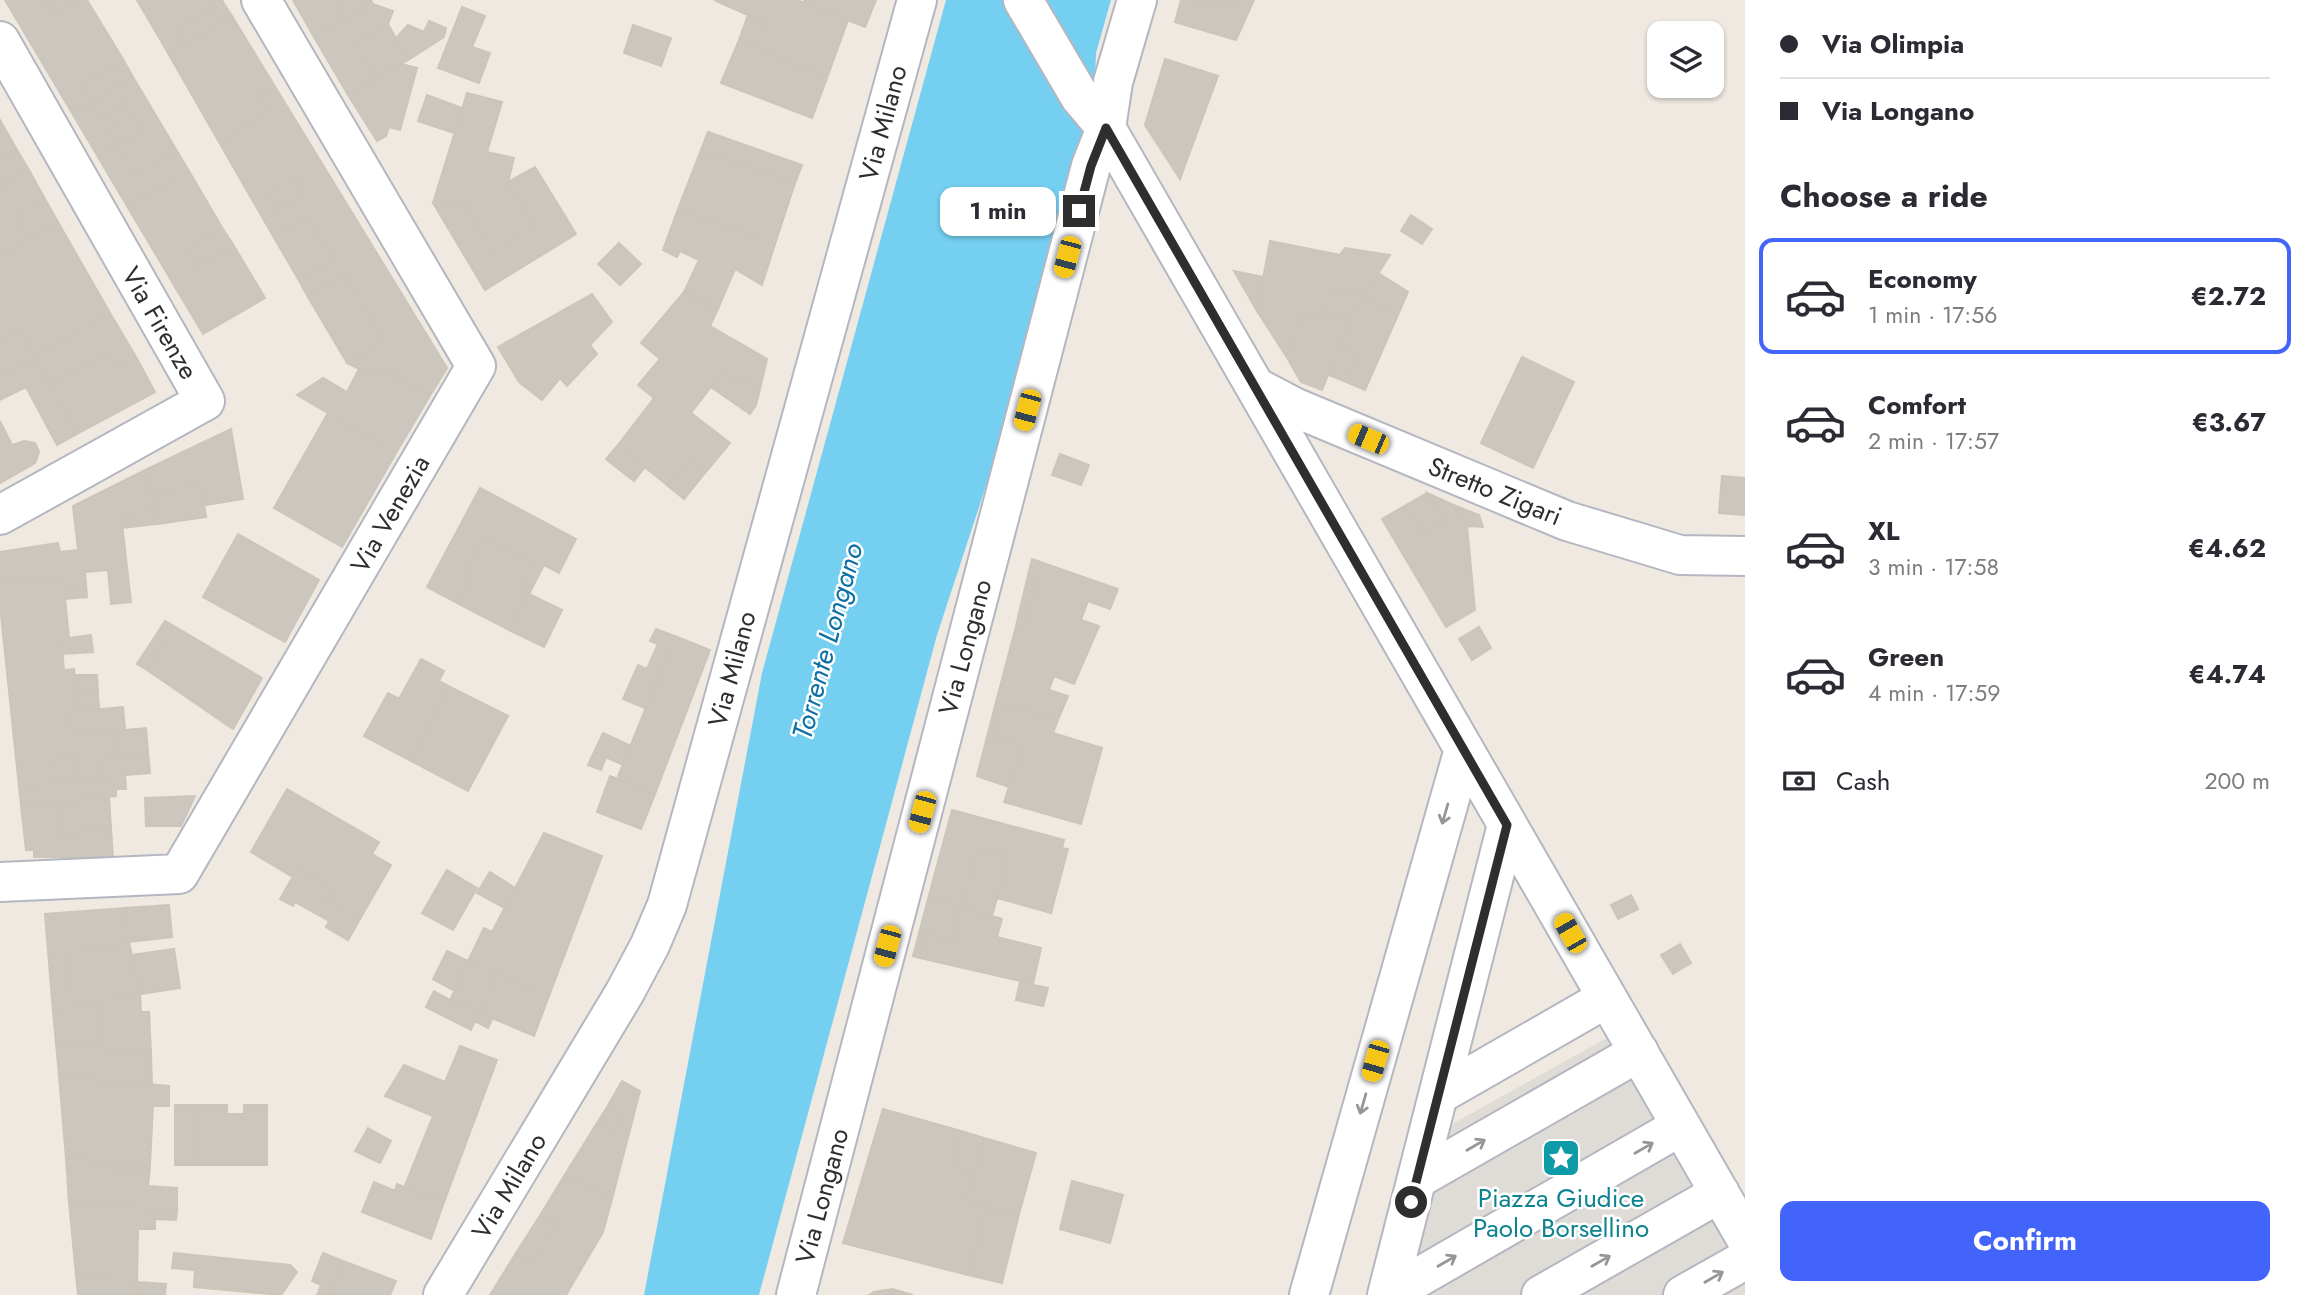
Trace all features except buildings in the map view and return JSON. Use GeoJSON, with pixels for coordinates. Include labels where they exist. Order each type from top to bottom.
{"type":"FeatureCollection","features":[{"type":"Feature","properties":{"kind":"street","name":"Via Venezia"},"geometry":{"type":"LineString","coordinates":[[0,883],[179,874],[476,366],[261,0]]}},
{"type":"Feature","properties":{"kind":"street","name":"Via Milano"},"geometry":{"type":"LineString","coordinates":[[443,1295],[625,992],[667,905],[917,0]]}},
{"type":"Feature","properties":{"kind":"street"},"geometry":{"type":"LineString","coordinates":[[1023,0],[1080,97],[1106,128],[1745,1237]]}},
{"type":"Feature","properties":{"kind":"street","name":"Via Longano"},"geometry":{"type":"LineString","coordinates":[[796,1295],[1087,178],[1106,128],[1113,82],[1136,0]]}},
{"type":"Feature","properties":{"kind":"street","name":"Via Firenze"},"geometry":{"type":"LineString","coordinates":[[0,41],[205,401],[0,515]]}},
{"type":"Feature","properties":{"kind":"street","name":"Stretto Zigari"},"geometry":{"type":"LineString","coordinates":[[1256,387],[1296,408],[1567,521],[1680,555],[1745,556]]}},
{"type":"Feature","properties":{"kind":"street"},"geometry":{"type":"LineString","coordinates":[[1309,1295],[1464,749]]}},
{"type":"Feature","properties":{"kind":"street"},"geometry":{"type":"LineString","coordinates":[[1387,1295],[1507,825]]}},
{"type":"Feature","properties":{"kind":"street"},"geometry":{"type":"LineString","coordinates":[[1438,1096],[1607,998]]}},
{"type":"Feature","properties":{"kind":"street"},"geometry":{"type":"LineString","coordinates":[[1417,1179],[1639,1052]]}},
{"type":"Feature","properties":{"kind":"street"},"geometry":{"type":"LineString","coordinates":[[1387,1295],[1681,1126]]}},
{"type":"Feature","properties":{"kind":"street"},"geometry":{"type":"LineString","coordinates":[[1541,1295],[1720,1193]]}},
{"type":"Feature","properties":{"kind":"street"},"geometry":{"type":"LineString","coordinates":[[1683,1295],[1745,1260]]}},
{"type":"Feature","properties":{"kind":"shaded area","name":"Piazza Giudice Paolo Borsellino"},"geometry":{"type":"Polygon","coordinates":[[[1625,1028],[1745,1237],[1745,1295],[1387,1295],[1427,1138],[1625,1028]]]}},
{"type":"Feature","properties":{"kind":"water","name":"Torrente Longano"},"geometry":{"type":"Polygon","coordinates":[[[946,0],[1111,0],[1096,53],[1091,166],[937,635],[759,1295],[644,1295],[762,673],[946,0]]]}},
{"type":"Feature","properties":{"kind":"place","name":"Piazza Giudice Paolo Borsellino"},"geometry":{"type":"Point","coordinates":[1561,1158]}},
{"type":"Feature","properties":{"kind":"route"},"geometry":{"type":"LineString","coordinates":[[1079,211],[1091,166],[1106,128],[1507,825],[1411,1202]]}}]}
